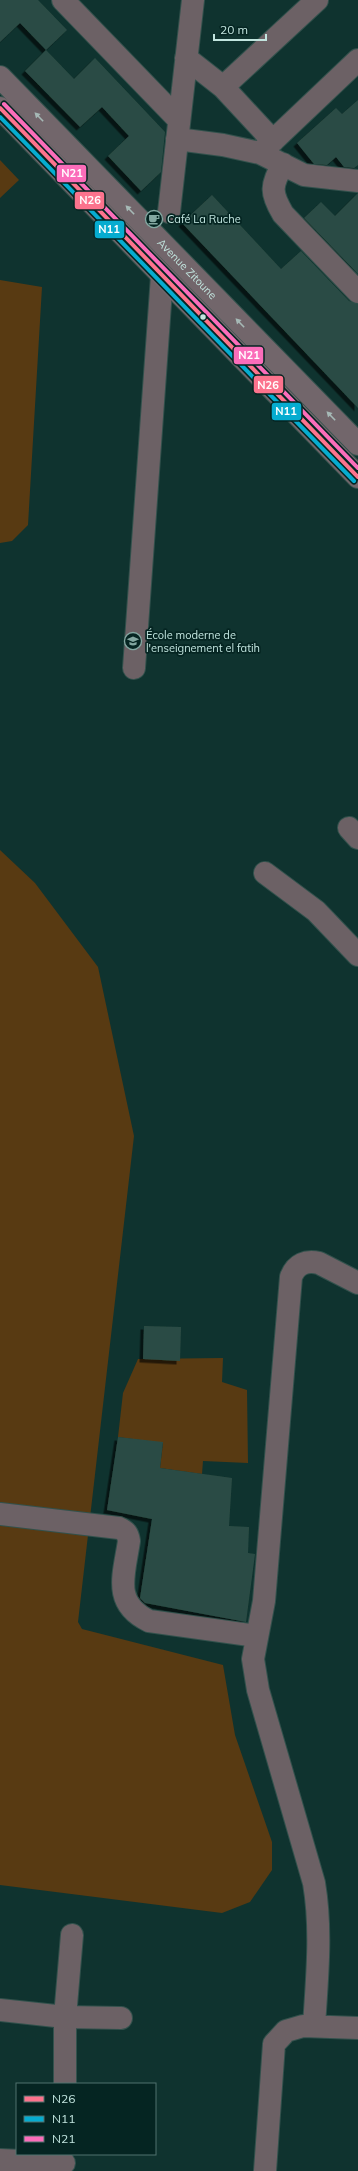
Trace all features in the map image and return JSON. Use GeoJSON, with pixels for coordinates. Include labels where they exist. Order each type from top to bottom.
{"type":"FeatureCollection","features":[{"type":"Feature","properties":{"kind":"main road","name":"Avenue Zitoune"},"geometry":{"type":"LineString","coordinates":[[0,77],[358,444]]}},
{"type":"Feature","properties":{"kind":"main road","name":"Avenue Zitoune"},"geometry":{"type":"LineString","coordinates":[[0,108],[358,477]]}},
{"type":"Feature","properties":{"kind":"street"},"geometry":{"type":"LineString","coordinates":[[63,0],[178,130],[223,145],[266,147],[358,60]]}},
{"type":"Feature","properties":{"kind":"street"},"geometry":{"type":"LineString","coordinates":[[169,212],[192,0]]}},
{"type":"Feature","properties":{"kind":"street"},"geometry":{"type":"LineString","coordinates":[[222,87],[317,0]]}},
{"type":"Feature","properties":{"kind":"street"},"geometry":{"type":"LineString","coordinates":[[186,58],[222,87],[266,147],[283,164],[304,175],[357,180]]}},
{"type":"Feature","properties":{"kind":"street"},"geometry":{"type":"LineString","coordinates":[[283,164],[274,182],[273,190],[280,208],[358,292]]}},
{"type":"Feature","properties":{"kind":"street"},"geometry":{"type":"LineString","coordinates":[[134,668],[162,276]]}},
{"type":"Feature","properties":{"kind":"street"},"geometry":{"type":"LineString","coordinates":[[265,873],[316,910],[358,955]]}},
{"type":"Feature","properties":{"kind":"street"},"geometry":{"type":"LineString","coordinates":[[314,2026],[319,1940],[318,1902],[310,1863],[254,1674],[253,1659],[264,1601],[291,1277],[296,1267],[313,1261],[358,1283]]}},
{"type":"Feature","properties":{"kind":"street"},"geometry":{"type":"LineString","coordinates":[[0,1514],[119,1528],[125,1530],[129,1535],[129,1541],[123,1592],[127,1605],[136,1615],[149,1621],[257,1636]]}},
{"type":"Feature","properties":{"kind":"street"},"geometry":{"type":"LineString","coordinates":[[64,2083],[65,2017],[72,1935]]}},
{"type":"Feature","properties":{"kind":"street"},"geometry":{"type":"LineString","coordinates":[[0,2010],[65,2017],[121,2018]]}},
{"type":"Feature","properties":{"kind":"street"},"geometry":{"type":"LineString","coordinates":[[265,2171],[274,2044],[286,2030],[303,2026],[358,2028]]}},
{"type":"Feature","properties":{"kind":"street"},"geometry":{"type":"LineString","coordinates":[[0,2160],[66,2163]]}},
{"type":"Feature","properties":{"kind":"shaded area"},"geometry":{"type":"Polygon","coordinates":[[[0,160],[19,180],[0,198],[0,160]]]}},
{"type":"Feature","properties":{"kind":"shaded area"},"geometry":{"type":"Polygon","coordinates":[[[0,280],[42,287],[28,525],[12,541],[0,543],[0,280]]]}},
{"type":"Feature","properties":{"kind":"shaded area"},"geometry":{"type":"Polygon","coordinates":[[[0,850],[35,883],[98,967],[134,1136],[78,1622],[82,1629],[223,1665],[235,1735],[272,1842],[272,1870],[250,1902],[222,1913],[0,1885],[0,850]]]}},
{"type":"Feature","properties":{"kind":"shaded area"},"geometry":{"type":"Polygon","coordinates":[[[223,1358],[222,1382],[247,1390],[248,1463],[203,1461],[202,1474],[160,1468],[163,1443],[118,1437],[123,1393],[138,1359],[223,1358]]]}},
{"type":"Feature","properties":{"kind":"building"},"geometry":{"type":"Polygon","coordinates":[[[0,0],[38,0],[67,30],[46,50],[20,23],[0,42],[0,0]]]}},
{"type":"Feature","properties":{"kind":"building"},"geometry":{"type":"Polygon","coordinates":[[[46,50],[74,79],[95,58],[165,132],[161,172],[141,191],[108,156],[129,136],[102,107],[80,127],[25,71],[46,50]]]}},
{"type":"Feature","properties":{"kind":"building"},"geometry":{"type":"Polygon","coordinates":[[[358,100],[358,165],[354,168],[344,167],[336,157],[327,165],[314,164],[297,143],[336,108],[342,114],[358,100]]]}},
{"type":"Feature","properties":{"kind":"building"},"geometry":{"type":"Polygon","coordinates":[[[358,193],[358,274],[304,218],[321,202],[335,216],[358,193]]]}},
{"type":"Feature","properties":{"kind":"building"},"geometry":{"type":"Polygon","coordinates":[[[212,195],[281,269],[301,251],[349,301],[358,304],[358,408],[182,223],[212,195]]]}},
{"type":"Feature","properties":{"kind":"building"},"geometry":{"type":"Polygon","coordinates":[[[144,1326],[181,1327],[180,1361],[143,1359],[144,1326]]]}},
{"type":"Feature","properties":{"kind":"building"},"geometry":{"type":"Polygon","coordinates":[[[118,1437],[163,1442],[160,1468],[232,1478],[229,1526],[249,1527],[248,1553],[255,1554],[246,1622],[145,1603],[140,1598],[152,1519],[107,1510],[118,1437]]]}},
{"type":"Feature","properties":{"kind":"transit line","name":"N21"},"geometry":{"type":"LineString","coordinates":[[4,104],[358,468]]}},
{"type":"Feature","properties":{"kind":"transit line","name":"N26"},"geometry":{"type":"LineString","coordinates":[[0,108],[358,477]]}},
{"type":"Feature","properties":{"kind":"transit line","name":"N11"},"geometry":{"type":"LineString","coordinates":[[0,117],[354,481]]}},
{"type":"Feature","properties":{"kind":"place","name":"Café La Ruche"},"geometry":{"type":"Point","coordinates":[154,219]}},
{"type":"Feature","properties":{"kind":"place","name":"École moderne de l'enseignement el fatih"},"geometry":{"type":"Point","coordinates":[133,641]}}]}
